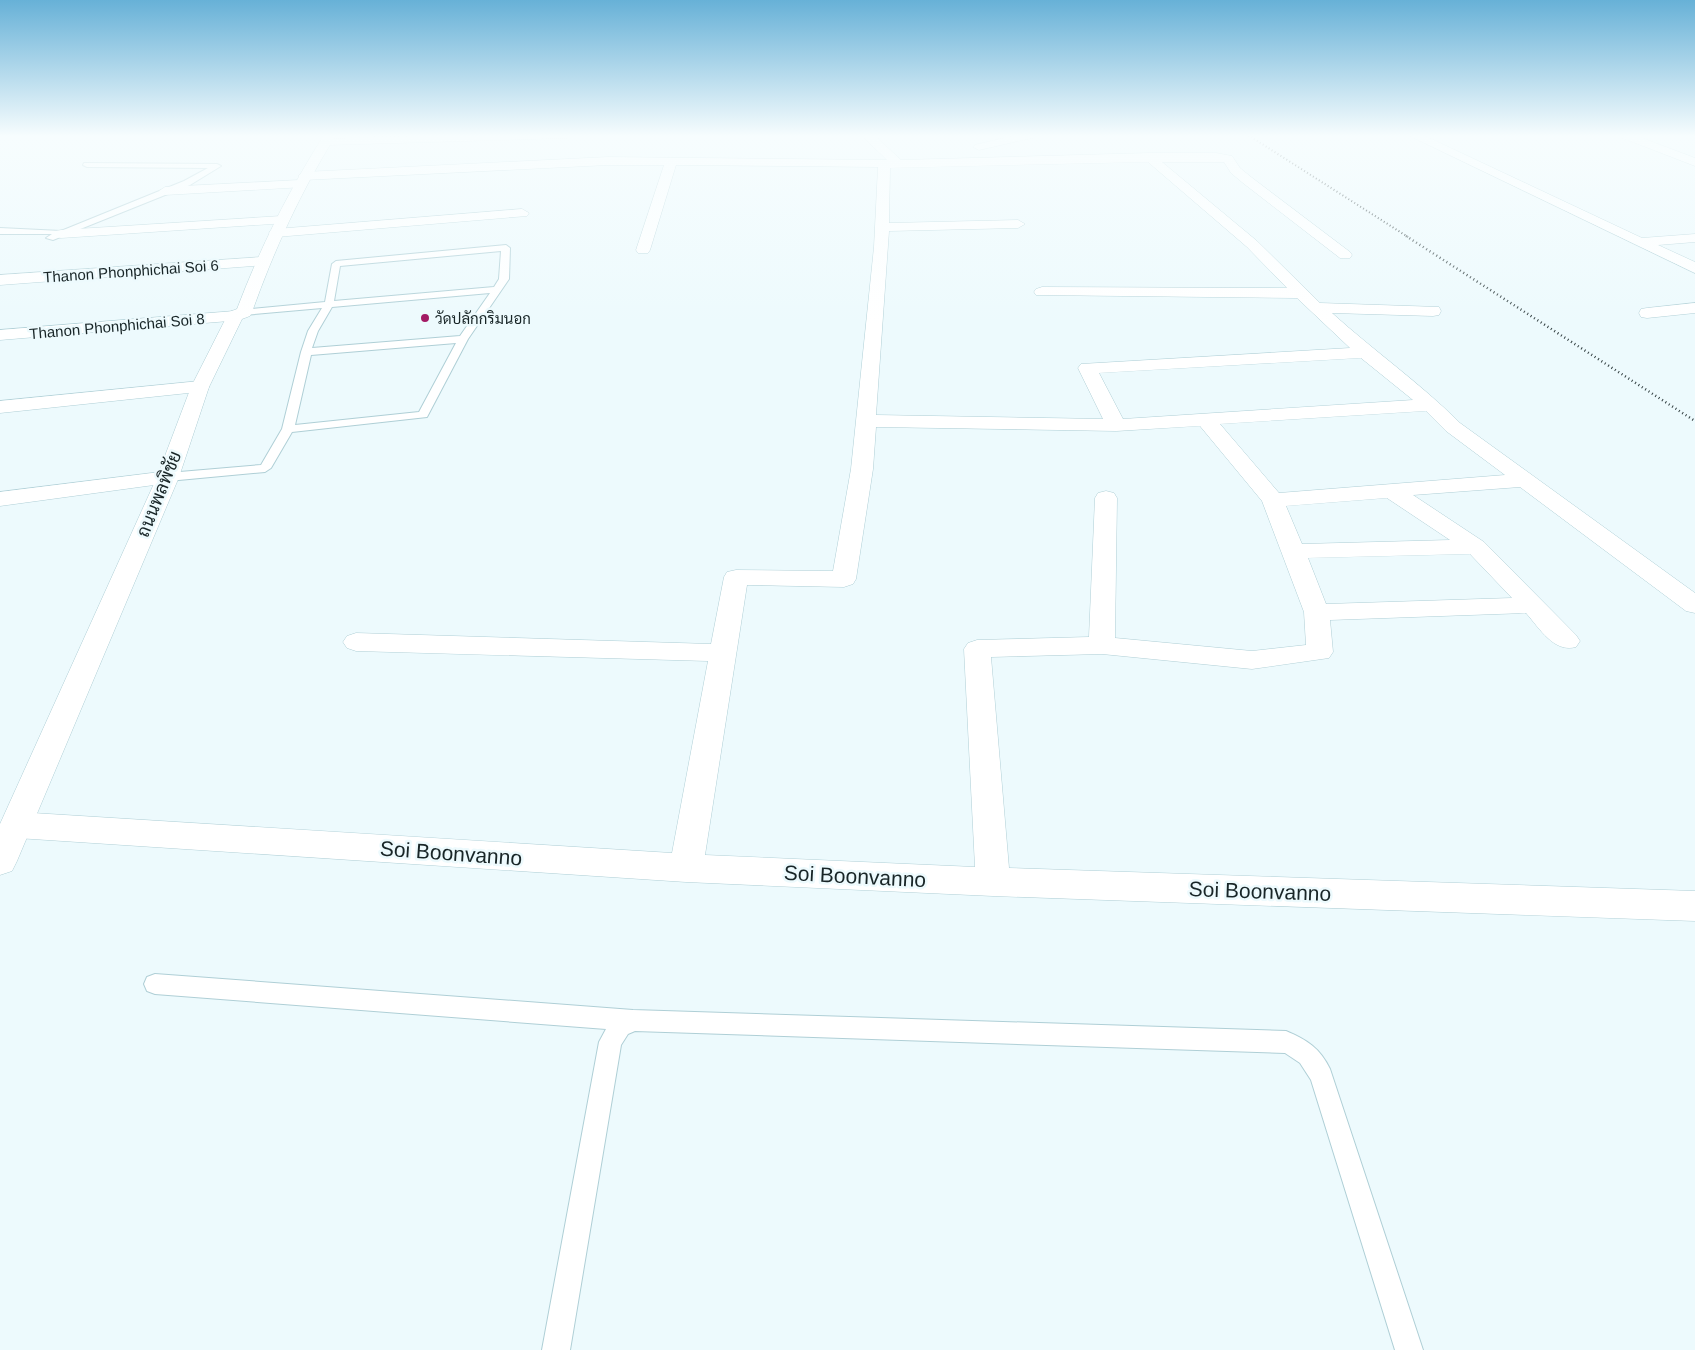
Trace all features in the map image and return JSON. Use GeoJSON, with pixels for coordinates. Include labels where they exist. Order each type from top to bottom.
{"type":"FeatureCollection","features":[{"type":"Feature","properties":{"kind":"street","name":"ถนนพลพิชัย"},"geometry":{"type":"LineString","coordinates":[[0,861],[168,477],[200,387],[240,314],[262,262],[293,198]]}},
{"type":"Feature","properties":{"kind":"street"},"geometry":{"type":"LineString","coordinates":[[643,250],[660,198]]}},
{"type":"Feature","properties":{"kind":"street"},"geometry":{"type":"LineString","coordinates":[[686,868],[736,577],[844,579],[862,469],[882,227],[886,198]]}},
{"type":"Feature","properties":{"kind":"street"},"geometry":{"type":"LineString","coordinates":[[1198,198],[1252,244],[1300,293],[1365,352],[1431,406],[1453,427],[1695,605]]}},
{"type":"Feature","properties":{"kind":"street"},"geometry":{"type":"LineString","coordinates":[[1271,198],[1345,255]]}},
{"type":"Feature","properties":{"kind":"street"},"geometry":{"type":"LineString","coordinates":[[1547,198],[1695,268]]}},
{"type":"Feature","properties":{"kind":"street"},"geometry":{"type":"LineString","coordinates":[[55,236],[522,213]]}},
{"type":"Feature","properties":{"kind":"street"},"geometry":{"type":"LineString","coordinates":[[882,227],[1018,224]]}},
{"type":"Feature","properties":{"kind":"street"},"geometry":{"type":"LineString","coordinates":[[1640,242],[1695,238]]}},
{"type":"Feature","properties":{"kind":"street","name":"Thanon Phonphichai Soi 6"},"geometry":{"type":"LineString","coordinates":[[0,280],[262,262]]}},
{"type":"Feature","properties":{"kind":"street"},"geometry":{"type":"LineString","coordinates":[[1042,292],[1300,293]]}},
{"type":"Feature","properties":{"kind":"street"},"geometry":{"type":"LineString","coordinates":[[1316,308],[1433,311]]}},
{"type":"Feature","properties":{"kind":"street"},"geometry":{"type":"LineString","coordinates":[[1647,313],[1695,308]]}},
{"type":"Feature","properties":{"kind":"street","name":"Thanon Phonphichai Soi 8"},"geometry":{"type":"LineString","coordinates":[[0,335],[240,314]]}},
{"type":"Feature","properties":{"kind":"street"},"geometry":{"type":"LineString","coordinates":[[1116,426],[1088,368],[1365,352]]}},
{"type":"Feature","properties":{"kind":"street"},"geometry":{"type":"LineString","coordinates":[[0,407],[200,387]]}},
{"type":"Feature","properties":{"kind":"street"},"geometry":{"type":"LineString","coordinates":[[865,420],[1116,426],[1431,406]]}},
{"type":"Feature","properties":{"kind":"street"},"geometry":{"type":"LineString","coordinates":[[993,882],[977,649],[1102,645],[1252,660],[1320,652],[1317,612],[1273,500],[1206,420]]}},
{"type":"Feature","properties":{"kind":"street"},"geometry":{"type":"LineString","coordinates":[[3,503],[168,477]]}},
{"type":"Feature","properties":{"kind":"street"},"geometry":{"type":"LineString","coordinates":[[1273,500],[1393,492],[1525,480]]}},
{"type":"Feature","properties":{"kind":"street"},"geometry":{"type":"LineString","coordinates":[[1393,492],[1476,547],[1533,604],[1567,642]]}},
{"type":"Feature","properties":{"kind":"street"},"geometry":{"type":"LineString","coordinates":[[1102,645],[1106,498]]}},
{"type":"Feature","properties":{"kind":"street"},"geometry":{"type":"LineString","coordinates":[[1294,551],[1476,547]]}},
{"type":"Feature","properties":{"kind":"street"},"geometry":{"type":"LineString","coordinates":[[1317,612],[1533,604]]}},
{"type":"Feature","properties":{"kind":"street"},"geometry":{"type":"LineString","coordinates":[[356,642],[723,653]]}},
{"type":"Feature","properties":{"kind":"street","name":"Soi Boonvanno"},"geometry":{"type":"LineString","coordinates":[[17,825],[686,868],[993,882],[1695,906]]}},
{"type":"Feature","properties":{"kind":"lane"},"geometry":{"type":"LineString","coordinates":[[0,231],[55,232],[55,236],[148,198]]}},
{"type":"Feature","properties":{"kind":"lane"},"geometry":{"type":"LineString","coordinates":[[168,477],[266,468],[288,429],[306,352],[313,331],[329,305],[336,264],[506,248],[504,279],[463,339],[423,415],[288,429]]}},
{"type":"Feature","properties":{"kind":"lane"},"geometry":{"type":"LineString","coordinates":[[240,314],[497,290]]}},
{"type":"Feature","properties":{"kind":"lane"},"geometry":{"type":"LineString","coordinates":[[306,352],[463,339]]}},
{"type":"Feature","properties":{"kind":"lane"},"geometry":{"type":"LineString","coordinates":[[155,984],[634,1020],[1286,1042],[1300,1048],[1314,1060],[1322,1077],[1409,1350]]}},
{"type":"Feature","properties":{"kind":"lane"},"geometry":{"type":"LineString","coordinates":[[556,1350],[610,1042],[620,1026],[634,1020]]}},
{"type":"Feature","properties":{"kind":"railway"},"geometry":{"type":"LineString","coordinates":[[1347,198],[1408,237]]}},
{"type":"Feature","properties":{"kind":"railway"},"geometry":{"type":"LineString","coordinates":[[1406,236],[1695,421]]}},
{"type":"Feature","properties":{"kind":"place","name":"วัดปลักกริมนอก"},"geometry":{"type":"Point","coordinates":[425,318]}}]}
